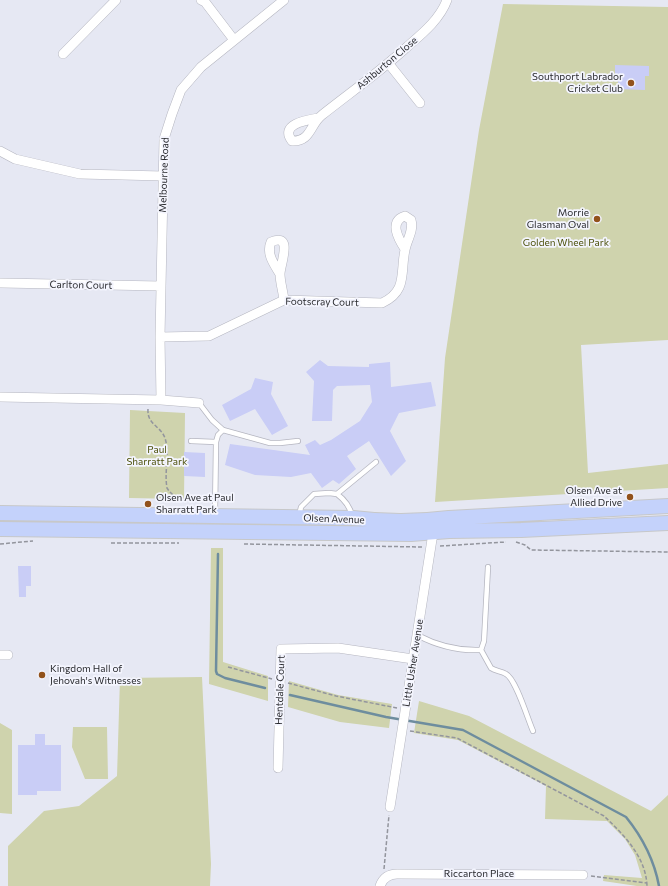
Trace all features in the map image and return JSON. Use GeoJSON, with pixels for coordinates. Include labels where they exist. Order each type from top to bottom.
{"type":"FeatureCollection","features":[{"type":"Feature","properties":{"kind":"main road","name":"Olsen Avenue"},"geometry":{"type":"LineString","coordinates":[[432,533],[449,518],[668,506]]}},
{"type":"Feature","properties":{"kind":"main road","name":"Olsen Avenue"},"geometry":{"type":"LineString","coordinates":[[0,513],[353,518],[432,533]]}},
{"type":"Feature","properties":{"kind":"main road","name":"Olsen Avenue"},"geometry":{"type":"LineString","coordinates":[[0,529],[341,534],[432,533],[668,523]]}},
{"type":"Feature","properties":{"kind":"street"},"geometry":{"type":"LineString","coordinates":[[63,54],[116,0]]}},
{"type":"Feature","properties":{"kind":"street"},"geometry":{"type":"LineString","coordinates":[[201,0],[205,2],[234,40]]}},
{"type":"Feature","properties":{"kind":"street","name":"Melbourne Road"},"geometry":{"type":"LineString","coordinates":[[161,400],[160,337],[164,139],[181,90],[201,67],[284,0]]}},
{"type":"Feature","properties":{"kind":"street","name":"Ashburton Close"},"geometry":{"type":"LineString","coordinates":[[318,118],[389,64],[426,30],[443,9],[446,0]]}},
{"type":"Feature","properties":{"kind":"street"},"geometry":{"type":"LineString","coordinates":[[389,64],[420,103]]}},
{"type":"Feature","properties":{"kind":"street"},"geometry":{"type":"LineString","coordinates":[[0,151],[15,159],[80,174],[164,176]]}},
{"type":"Feature","properties":{"kind":"street","name":"Footscray Court"},"geometry":{"type":"LineString","coordinates":[[160,337],[209,336],[284,300],[382,303],[395,294],[402,281],[405,249]]}},
{"type":"Feature","properties":{"kind":"street"},"geometry":{"type":"LineString","coordinates":[[280,274],[284,300]]}},
{"type":"Feature","properties":{"kind":"street","name":"Carlton Court"},"geometry":{"type":"LineString","coordinates":[[1,283],[161,286]]}},
{"type":"Feature","properties":{"kind":"street"},"geometry":{"type":"LineString","coordinates":[[0,397],[161,400],[198,403]]}},
{"type":"Feature","properties":{"kind":"street","name":"Little Usher Avenue"},"geometry":{"type":"LineString","coordinates":[[390,807],[432,533]]}},
{"type":"Feature","properties":{"kind":"street","name":"Hentdale Court"},"geometry":{"type":"LineString","coordinates":[[278,768],[281,649],[338,648],[413,659]]}},
{"type":"Feature","properties":{"kind":"street","name":"Riccarton Place"},"geometry":{"type":"LineString","coordinates":[[382,882],[388,876],[397,874],[583,875]]}},
{"type":"Feature","properties":{"kind":"lane"},"geometry":{"type":"LineString","coordinates":[[198,403],[212,420],[223,430],[270,443],[280,444],[298,440]]}},
{"type":"Feature","properties":{"kind":"lane"},"geometry":{"type":"LineString","coordinates":[[215,516],[216,442],[218,435],[223,430]]}},
{"type":"Feature","properties":{"kind":"lane"},"geometry":{"type":"LineString","coordinates":[[190,441],[216,442]]}},
{"type":"Feature","properties":{"kind":"lane"},"geometry":{"type":"LineString","coordinates":[[337,494],[376,462]]}},
{"type":"Feature","properties":{"kind":"lane"},"geometry":{"type":"LineString","coordinates":[[298,517],[301,507],[314,494],[329,493],[337,494],[344,499],[350,508],[353,518]]}},
{"type":"Feature","properties":{"kind":"lane"},"geometry":{"type":"LineString","coordinates":[[488,567],[484,642],[481,650],[491,668],[507,674],[512,681],[525,708],[533,731]]}},
{"type":"Feature","properties":{"kind":"lane"},"geometry":{"type":"LineString","coordinates":[[417,635],[432,643],[460,649],[481,650]]}},
{"type":"Feature","properties":{"kind":"path"},"geometry":{"type":"LineString","coordinates":[[148,409],[149,418],[161,431],[165,439],[167,452],[167,488],[175,497],[176,502]]}},
{"type":"Feature","properties":{"kind":"path"},"geometry":{"type":"LineString","coordinates":[[237,544],[432,533],[507,542]]}},
{"type":"Feature","properties":{"kind":"path"},"geometry":{"type":"LineString","coordinates":[[0,544],[35,541]]}},
{"type":"Feature","properties":{"kind":"path"},"geometry":{"type":"LineString","coordinates":[[105,542],[179,543]]}},
{"type":"Feature","properties":{"kind":"path"},"geometry":{"type":"LineString","coordinates":[[515,542],[531,550],[668,552]]}},
{"type":"Feature","properties":{"kind":"path"},"geometry":{"type":"LineString","coordinates":[[228,667],[274,679]]}},
{"type":"Feature","properties":{"kind":"path"},"geometry":{"type":"LineString","coordinates":[[284,682],[336,696],[405,709]]}},
{"type":"Feature","properties":{"kind":"path"},"geometry":{"type":"LineString","coordinates":[[402,730],[457,738],[604,816],[634,849],[643,866],[647,886]]}},
{"type":"Feature","properties":{"kind":"path"},"geometry":{"type":"LineString","coordinates":[[382,882],[390,807]]}},
{"type":"Feature","properties":{"kind":"path"},"geometry":{"type":"LineString","coordinates":[[583,875],[647,883]]}},
{"type":"Feature","properties":{"kind":"green space","name":"Golden Wheel Park"},"geometry":{"type":"Polygon","coordinates":[[[503,4],[668,7],[668,340],[581,345],[588,473],[668,464],[668,488],[435,502],[445,358],[479,130],[503,4]]]}},
{"type":"Feature","properties":{"kind":"green space","name":"Paul Sharratt Park"},"geometry":{"type":"Polygon","coordinates":[[[130,410],[185,413],[184,499],[129,498],[130,410]]]}},
{"type":"Feature","properties":{"kind":"green space"},"geometry":{"type":"Polygon","coordinates":[[[211,548],[223,548],[223,662],[268,676],[268,701],[209,684],[211,548]]]}},
{"type":"Feature","properties":{"kind":"green space"},"geometry":{"type":"Polygon","coordinates":[[[202,677],[211,864],[210,886],[8,886],[8,846],[44,811],[79,806],[117,776],[120,678],[202,677]]]}},
{"type":"Feature","properties":{"kind":"green space"},"geometry":{"type":"Polygon","coordinates":[[[289,681],[338,695],[392,704],[389,728],[340,722],[288,707],[289,681]]]}},
{"type":"Feature","properties":{"kind":"green space"},"geometry":{"type":"Polygon","coordinates":[[[419,701],[469,716],[651,811],[668,795],[668,886],[637,886],[603,881],[604,875],[642,878],[635,855],[625,839],[607,821],[545,819],[546,786],[458,740],[414,733],[419,701]]]}},
{"type":"Feature","properties":{"kind":"green space"},"geometry":{"type":"Polygon","coordinates":[[[0,723],[12,730],[12,814],[0,813],[0,723]]]}},
{"type":"Feature","properties":{"kind":"green space"},"geometry":{"type":"Polygon","coordinates":[[[73,727],[107,727],[108,779],[85,779],[72,747],[73,727]]]}},
{"type":"Feature","properties":{"kind":"building","name":"Southport Labrador Cricket Club"},"geometry":{"type":"Polygon","coordinates":[[[615,65],[649,66],[649,76],[645,76],[645,90],[618,89],[618,74],[615,74],[615,65]]]}},
{"type":"Feature","properties":{"kind":"building"},"geometry":{"type":"Polygon","coordinates":[[[320,360],[328,366],[369,367],[369,364],[390,362],[391,387],[431,382],[436,406],[399,413],[390,431],[406,461],[391,476],[369,441],[347,456],[356,469],[339,484],[333,480],[322,488],[311,473],[291,477],[255,475],[225,465],[230,444],[310,455],[305,445],[315,440],[320,445],[331,440],[360,421],[372,402],[370,385],[337,386],[333,390],[332,421],[312,421],[314,381],[306,372],[320,360]]]}},
{"type":"Feature","properties":{"kind":"building"},"geometry":{"type":"Polygon","coordinates":[[[255,378],[273,382],[271,394],[288,426],[272,435],[255,409],[230,421],[222,405],[251,389],[255,378]]]}},
{"type":"Feature","properties":{"kind":"building"},"geometry":{"type":"Polygon","coordinates":[[[184,452],[205,453],[205,477],[184,476],[184,452]]]}},
{"type":"Feature","properties":{"kind":"building"},"geometry":{"type":"Polygon","coordinates":[[[18,566],[31,566],[31,586],[26,586],[26,597],[19,597],[18,566]]]}},
{"type":"Feature","properties":{"kind":"building"},"geometry":{"type":"Polygon","coordinates":[[[35,734],[45,734],[45,745],[61,745],[61,791],[37,791],[37,795],[18,795],[18,745],[35,745],[35,734]]]}},
{"type":"Feature","properties":{"kind":"waterway"},"geometry":{"type":"LineString","coordinates":[[218,554],[217,674],[225,678],[265,688]]}},
{"type":"Feature","properties":{"kind":"waterway"},"geometry":{"type":"LineString","coordinates":[[290,695],[386,717],[463,730],[626,817],[638,833],[647,849],[659,886]]}},
{"type":"Feature","properties":{"kind":"place","name":"Southport Labrador Cricket Club"},"geometry":{"type":"Point","coordinates":[631,83]}},
{"type":"Feature","properties":{"kind":"place","name":"Morrie Glasman Oval"},"geometry":{"type":"Point","coordinates":[597,219]}},
{"type":"Feature","properties":{"kind":"place","name":"Olsen Ave at Allied Drive"},"geometry":{"type":"Point","coordinates":[630,497]}},
{"type":"Feature","properties":{"kind":"place","name":"Olsen Ave at Paul Sharratt Park"},"geometry":{"type":"Point","coordinates":[148,504]}},
{"type":"Feature","properties":{"kind":"place","name":"Kingdom Hall of Jehovah's Witnesses"},"geometry":{"type":"Point","coordinates":[42,675]}}]}
